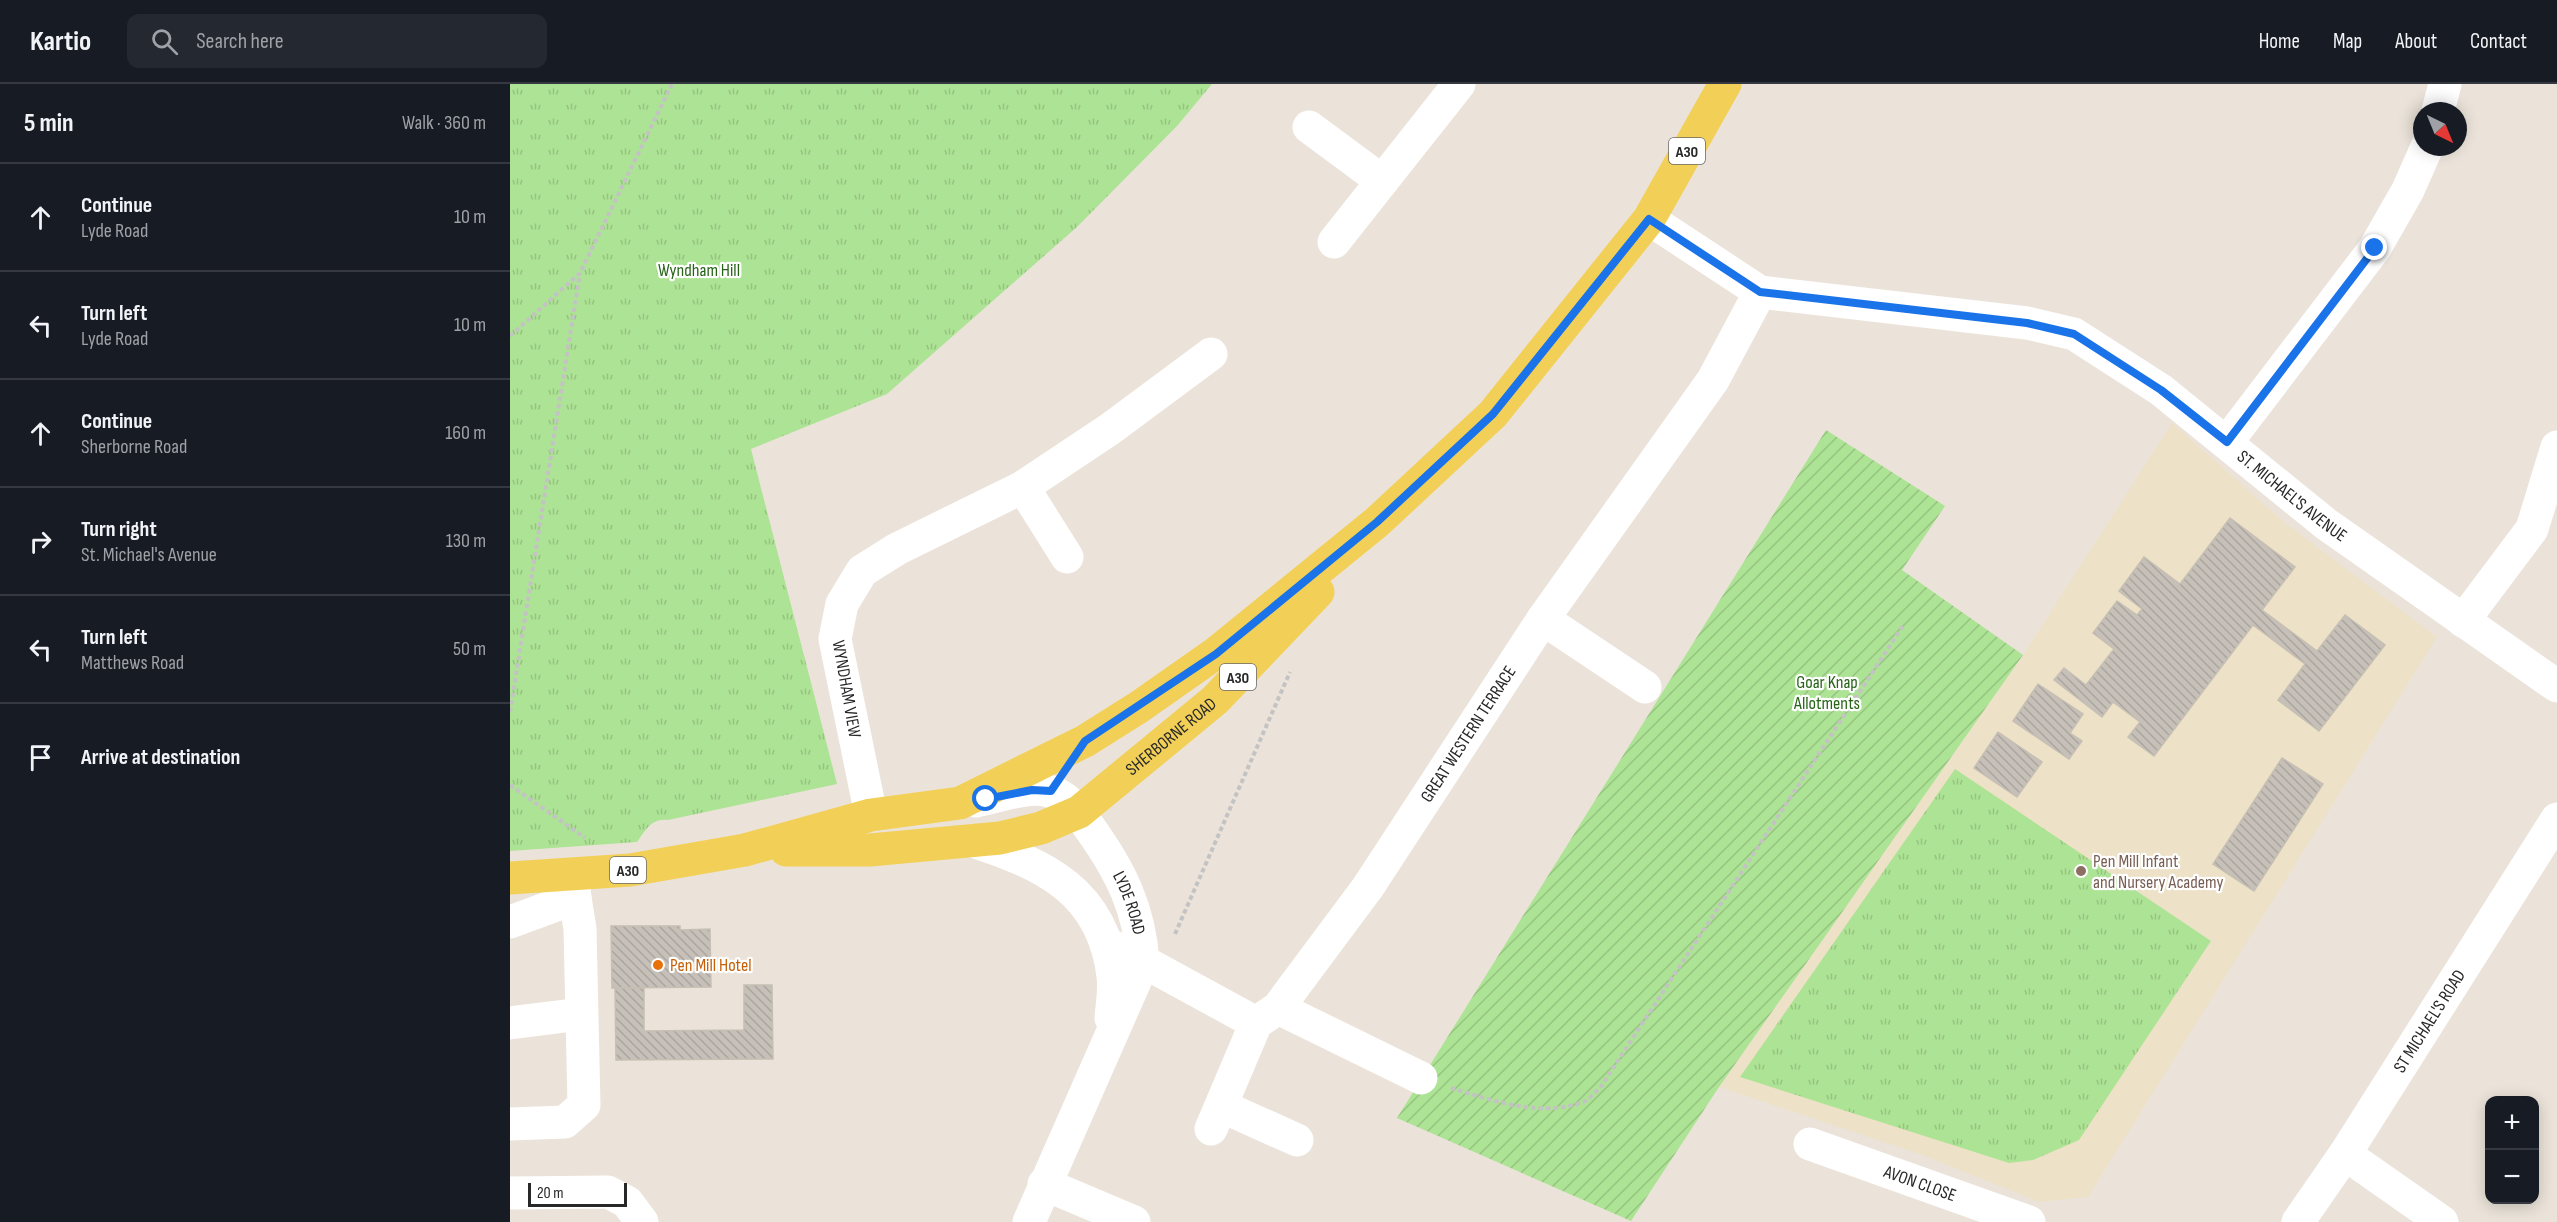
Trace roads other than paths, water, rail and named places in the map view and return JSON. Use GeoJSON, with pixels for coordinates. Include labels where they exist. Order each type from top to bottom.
{"type":"FeatureCollection","features":[{"type":"Feature","properties":{"kind":"main road","name":"SHERBORNE ROAD"},"geometry":{"type":"LineString","coordinates":[[1085,741],[1216,654],[1377,522],[1493,414],[1649,219],[1725,84]]}},
{"type":"Feature","properties":{"kind":"main road","name":"SHERBORNE ROAD"},"geometry":{"type":"LineString","coordinates":[[1079,812],[1215,700],[1315,596],[1377,522]]}},
{"type":"Feature","properties":{"kind":"main road","name":"A30"},"geometry":{"type":"LineString","coordinates":[[510,878],[574,886],[630,870],[745,850],[871,815],[960,803],[1085,741]]}},
{"type":"Feature","properties":{"kind":"main road","name":"A30"},"geometry":{"type":"LineString","coordinates":[[745,850],[870,850],[1000,838],[1041,828],[1079,812]]}},
{"type":"Feature","properties":{"kind":"street"},"geometry":{"type":"LineString","coordinates":[[1334,242],[1459,84]]}},
{"type":"Feature","properties":{"kind":"street"},"geometry":{"type":"LineString","coordinates":[[2440,102],[2445,84]]}},
{"type":"Feature","properties":{"kind":"street"},"geometry":{"type":"LineString","coordinates":[[1309,127],[1382,181]]}},
{"type":"Feature","properties":{"kind":"street"},"geometry":{"type":"LineString","coordinates":[[2227,442],[2375,248],[2408,190],[2423,156]]}},
{"type":"Feature","properties":{"kind":"street","name":"ST. MICHAEL'S AVENUE"},"geometry":{"type":"LineString","coordinates":[[1649,219],[1760,292],[2027,323],[2074,334],[2161,390],[2326,524],[2557,686]]}},
{"type":"Feature","properties":{"kind":"street","name":"GREAT WESTERN TERRACE"},"geometry":{"type":"LineString","coordinates":[[1297,1140],[1216,1118],[1267,1016],[1368,886],[1543,619],[1713,380],[1760,292]]}},
{"type":"Feature","properties":{"kind":"street","name":"WYNDHAM VIEW"},"geometry":{"type":"LineString","coordinates":[[871,815],[835,639],[842,604],[862,572],[897,549],[1023,487],[1110,429],[1211,354]]}},
{"type":"Feature","properties":{"kind":"street"},"geometry":{"type":"LineString","coordinates":[[2463,621],[2532,529],[2557,447]]}},
{"type":"Feature","properties":{"kind":"street"},"geometry":{"type":"LineString","coordinates":[[1023,487],[1067,556]]}},
{"type":"Feature","properties":{"kind":"street"},"geometry":{"type":"LineString","coordinates":[[1543,619],[1645,687]]}},
{"type":"Feature","properties":{"kind":"street","name":"LYDE ROAD"},"geometry":{"type":"LineString","coordinates":[[1056,876],[1048,862],[1041,828],[1044,811],[1051,791],[1085,741]]}},
{"type":"Feature","properties":{"kind":"street"},"geometry":{"type":"LineString","coordinates":[[960,803],[1032,790],[1051,791]]}},
{"type":"Feature","properties":{"kind":"street","name":"LYDE ROAD"},"geometry":{"type":"LineString","coordinates":[[1029,1222],[1110,1034],[1153,967],[1120,872],[1079,812],[1070,802],[1051,791]]}},
{"type":"Feature","properties":{"kind":"street","name":"ST MICHAEL'S ROAD"},"geometry":{"type":"LineString","coordinates":[[2298,1222],[2344,1154],[2557,819]]}},
{"type":"Feature","properties":{"kind":"street","name":"LYDE ROAD"},"geometry":{"type":"LineString","coordinates":[[973,841],[1008,853],[1056,876],[1079,897],[1094,917],[1106,944],[1113,977],[1110,1034]]}},
{"type":"Feature","properties":{"kind":"street"},"geometry":{"type":"LineString","coordinates":[[510,922],[574,886],[580,929],[584,1105],[565,1122],[510,1124]]}},
{"type":"Feature","properties":{"kind":"street"},"geometry":{"type":"LineString","coordinates":[[1106,944],[1153,967],[1267,1016],[1421,1078]]}},
{"type":"Feature","properties":{"kind":"street"},"geometry":{"type":"LineString","coordinates":[[510,1023],[581,1014]]}},
{"type":"Feature","properties":{"kind":"street","name":"AVON CLOSE"},"geometry":{"type":"LineString","coordinates":[[1810,1144],[2029,1222]]}},
{"type":"Feature","properties":{"kind":"street"},"geometry":{"type":"LineString","coordinates":[[2344,1154],[2442,1222]]}},
{"type":"Feature","properties":{"kind":"street"},"geometry":{"type":"LineString","coordinates":[[1044,1184],[1134,1222]]}},
{"type":"Feature","properties":{"kind":"street"},"geometry":{"type":"LineString","coordinates":[[510,1193],[608,1192],[627,1202],[642,1222]]}},
{"type":"Feature","properties":{"kind":"place","name":"Pen Mill Infant and Nursery Academy"},"geometry":{"type":"Point","coordinates":[2081,871]}},
{"type":"Feature","properties":{"kind":"place","name":"Pen Mill Hotel"},"geometry":{"type":"Point","coordinates":[658,965]}},
{"type":"Feature","properties":{"kind":"park label","name":"Wyndham Hill"},"geometry":{"type":"Point","coordinates":[699,270]}},
{"type":"Feature","properties":{"kind":"park label","name":"Goar Knap Allotments"},"geometry":{"type":"Point","coordinates":[1827,692]}}]}
